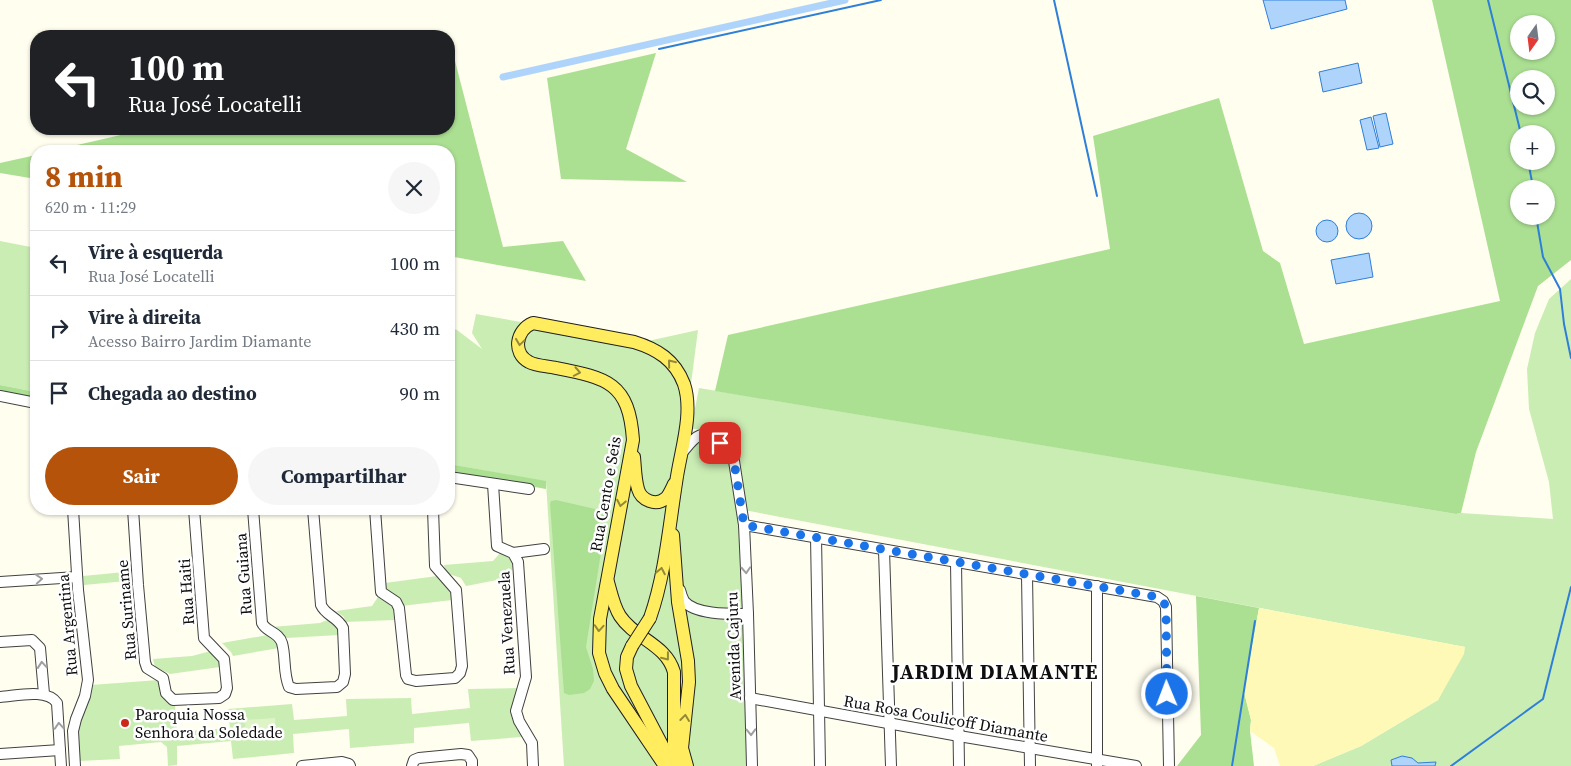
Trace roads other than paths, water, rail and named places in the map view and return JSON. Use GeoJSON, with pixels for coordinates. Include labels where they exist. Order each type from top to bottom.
{"type":"FeatureCollection","features":[{"type":"Feature","properties":{"kind":"main road","name":"Rua Cento e Seis"},"geometry":{"type":"LineString","coordinates":[[665,766],[613,689],[605,673],[599,652],[600,619],[633,440],[631,418],[626,402],[619,392],[607,382],[586,374],[530,362],[518,350],[521,332],[524,328],[533,323],[634,342],[649,346],[664,354],[676,369],[684,384],[688,403],[681,454]]}},
{"type":"Feature","properties":{"kind":"main road"},"geometry":{"type":"LineString","coordinates":[[633,440],[637,486],[644,499],[652,502],[666,498],[676,482]]}},
{"type":"Feature","properties":{"kind":"main road"},"geometry":{"type":"LineString","coordinates":[[673,766],[631,686],[626,669],[627,656],[650,618],[655,603],[672,517],[681,454]]}},
{"type":"Feature","properties":{"kind":"main road"},"geometry":{"type":"LineString","coordinates":[[672,517],[678,602],[688,661],[689,682],[682,748],[687,766]]}},
{"type":"Feature","properties":{"kind":"main road"},"geometry":{"type":"LineString","coordinates":[[607,580],[620,615],[630,626],[658,647],[672,665],[674,672],[674,743],[675,753],[680,766]]}},
{"type":"Feature","properties":{"kind":"street"},"geometry":{"type":"LineString","coordinates":[[0,396],[30,402]]}},
{"type":"Feature","properties":{"kind":"street","name":"Avenida Cajuru"},"geometry":{"type":"LineString","coordinates":[[681,454],[696,437],[704,434],[711,436],[730,451],[734,461],[744,525],[752,766]]}},
{"type":"Feature","properties":{"kind":"street"},"geometry":{"type":"LineString","coordinates":[[455,478],[529,489]]}},
{"type":"Feature","properties":{"kind":"street","name":"Rua Venezuela"},"geometry":{"type":"LineString","coordinates":[[493,484],[497,546],[514,553],[518,562],[526,671],[516,711],[518,721],[532,743],[533,766]]}},
{"type":"Feature","properties":{"kind":"street","name":"Rua Argentina"},"geometry":{"type":"LineString","coordinates":[[73,515],[77,577],[88,680],[85,696],[73,731],[75,766]]}},
{"type":"Feature","properties":{"kind":"street","name":"Rua Suriname"},"geometry":{"type":"LineString","coordinates":[[133,515],[138,586],[147,668],[162,678],[166,693],[174,700],[219,698],[225,694]]}},
{"type":"Feature","properties":{"kind":"street","name":"Rua Haiti"},"geometry":{"type":"LineString","coordinates":[[194,515],[204,638],[224,659],[227,688],[225,694]]}},
{"type":"Feature","properties":{"kind":"street","name":"Rua Guiana"},"geometry":{"type":"LineString","coordinates":[[254,515],[262,623],[264,627],[279,637],[282,644],[285,677],[289,687],[296,689],[337,687],[343,682],[345,674],[344,628],[341,622],[324,611],[321,605],[314,515]]}},
{"type":"Feature","properties":{"kind":"street"},"geometry":{"type":"LineString","coordinates":[[375,515],[381,592],[396,602],[399,608],[406,676],[408,679],[416,681],[455,678],[462,666],[456,590],[436,566],[433,515]]}},
{"type":"Feature","properties":{"kind":"street"},"geometry":{"type":"LineString","coordinates":[[744,525],[1158,597],[1166,607],[1169,766]]}},
{"type":"Feature","properties":{"kind":"street"},"geometry":{"type":"LineString","coordinates":[[816,538],[820,766]]}},
{"type":"Feature","properties":{"kind":"street"},"geometry":{"type":"LineString","coordinates":[[514,553],[544,549]]}},
{"type":"Feature","properties":{"kind":"street"},"geometry":{"type":"LineString","coordinates":[[884,550],[891,766]]}},
{"type":"Feature","properties":{"kind":"street"},"geometry":{"type":"LineString","coordinates":[[956,562],[960,766]]}},
{"type":"Feature","properties":{"kind":"street"},"geometry":{"type":"LineString","coordinates":[[1027,575],[1030,766]]}},
{"type":"Feature","properties":{"kind":"street"},"geometry":{"type":"LineString","coordinates":[[676,576],[682,599],[693,607],[699,610],[748,614]]}},
{"type":"Feature","properties":{"kind":"street"},"geometry":{"type":"LineString","coordinates":[[0,582],[77,577]]}},
{"type":"Feature","properties":{"kind":"street"},"geometry":{"type":"LineString","coordinates":[[1097,586],[1097,763]]}},
{"type":"Feature","properties":{"kind":"street"},"geometry":{"type":"LineString","coordinates":[[0,642],[32,640],[36,643],[40,648],[44,694]]}},
{"type":"Feature","properties":{"kind":"street"},"geometry":{"type":"LineString","coordinates":[[0,698],[44,694],[50,696],[57,703],[61,766]]}},
{"type":"Feature","properties":{"kind":"street","name":"Rua Rosa Coulicoff Diamante"},"geometry":{"type":"LineString","coordinates":[[750,698],[1030,748],[1097,763],[1136,766]]}},
{"type":"Feature","properties":{"kind":"street"},"geometry":{"type":"LineString","coordinates":[[0,754],[60,750]]}},
{"type":"Feature","properties":{"kind":"street"},"geometry":{"type":"LineString","coordinates":[[413,763],[427,757],[461,754],[468,755],[472,761],[472,766]]}},
{"type":"Feature","properties":{"kind":"street"},"geometry":{"type":"LineString","coordinates":[[302,766],[342,762],[350,765]]}},
{"type":"Feature","properties":{"kind":"water"},"geometry":{"type":"Polygon","coordinates":[[[1263,0],[1345,0],[1347,9],[1271,29],[1263,0]]]}},
{"type":"Feature","properties":{"kind":"water"},"geometry":{"type":"Polygon","coordinates":[[[1358,63],[1362,83],[1323,92],[1319,72],[1358,63]]]}},
{"type":"Feature","properties":{"kind":"water"},"geometry":{"type":"Polygon","coordinates":[[[1386,113],[1393,144],[1380,147],[1373,116],[1386,113]]]}},
{"type":"Feature","properties":{"kind":"water"},"geometry":{"type":"Polygon","coordinates":[[[1371,117],[1379,148],[1367,150],[1360,120],[1371,117]]]}},
{"type":"Feature","properties":{"kind":"water"},"geometry":{"type":"Polygon","coordinates":[[[1359,213],[1368,217],[1372,226],[1368,235],[1359,239],[1350,235],[1346,226],[1350,217],[1359,213]]]}},
{"type":"Feature","properties":{"kind":"water"},"geometry":{"type":"Polygon","coordinates":[[[1327,220],[1335,223],[1338,231],[1335,239],[1327,242],[1319,239],[1316,231],[1319,223],[1327,220]]]}},
{"type":"Feature","properties":{"kind":"water"},"geometry":{"type":"Polygon","coordinates":[[[1369,253],[1373,277],[1336,284],[1331,260],[1369,253]]]}},
{"type":"Feature","properties":{"kind":"water"},"geometry":{"type":"Polygon","coordinates":[[[1402,756],[1412,758],[1418,763],[1436,762],[1435,766],[1392,766],[1391,760],[1402,756]]]}},
{"type":"Feature","properties":{"kind":"waterway"},"geometry":{"type":"LineString","coordinates":[[503,77],[845,0]]}},
{"type":"Feature","properties":{"kind":"waterway"},"geometry":{"type":"LineString","coordinates":[[659,49],[881,0]]}},
{"type":"Feature","properties":{"kind":"waterway"},"geometry":{"type":"LineString","coordinates":[[1054,0],[1097,196]]}},
{"type":"Feature","properties":{"kind":"waterway"},"geometry":{"type":"LineString","coordinates":[[1488,0],[1519,125]]}},
{"type":"Feature","properties":{"kind":"waterway"},"geometry":{"type":"LineString","coordinates":[[1530,170],[1532,180]]}},
{"type":"Feature","properties":{"kind":"waterway"},"geometry":{"type":"LineString","coordinates":[[1538,225],[1543,257],[1560,289],[1564,324],[1571,358]]}},
{"type":"Feature","properties":{"kind":"waterway"},"geometry":{"type":"LineString","coordinates":[[1451,766],[1543,699],[1571,587]]}},
{"type":"Feature","properties":{"kind":"waterway"},"geometry":{"type":"LineString","coordinates":[[1232,766],[1255,621]]}},
{"type":"Feature","properties":{"kind":"place","name":"Paroquia Nossa Senhora da Soledade"},"geometry":{"type":"Point","coordinates":[125,723]}},
{"type":"Feature","properties":{"kind":"district","name":"JARDIM DIAMANTE"},"geometry":{"type":"Point","coordinates":[995,672]}}]}
